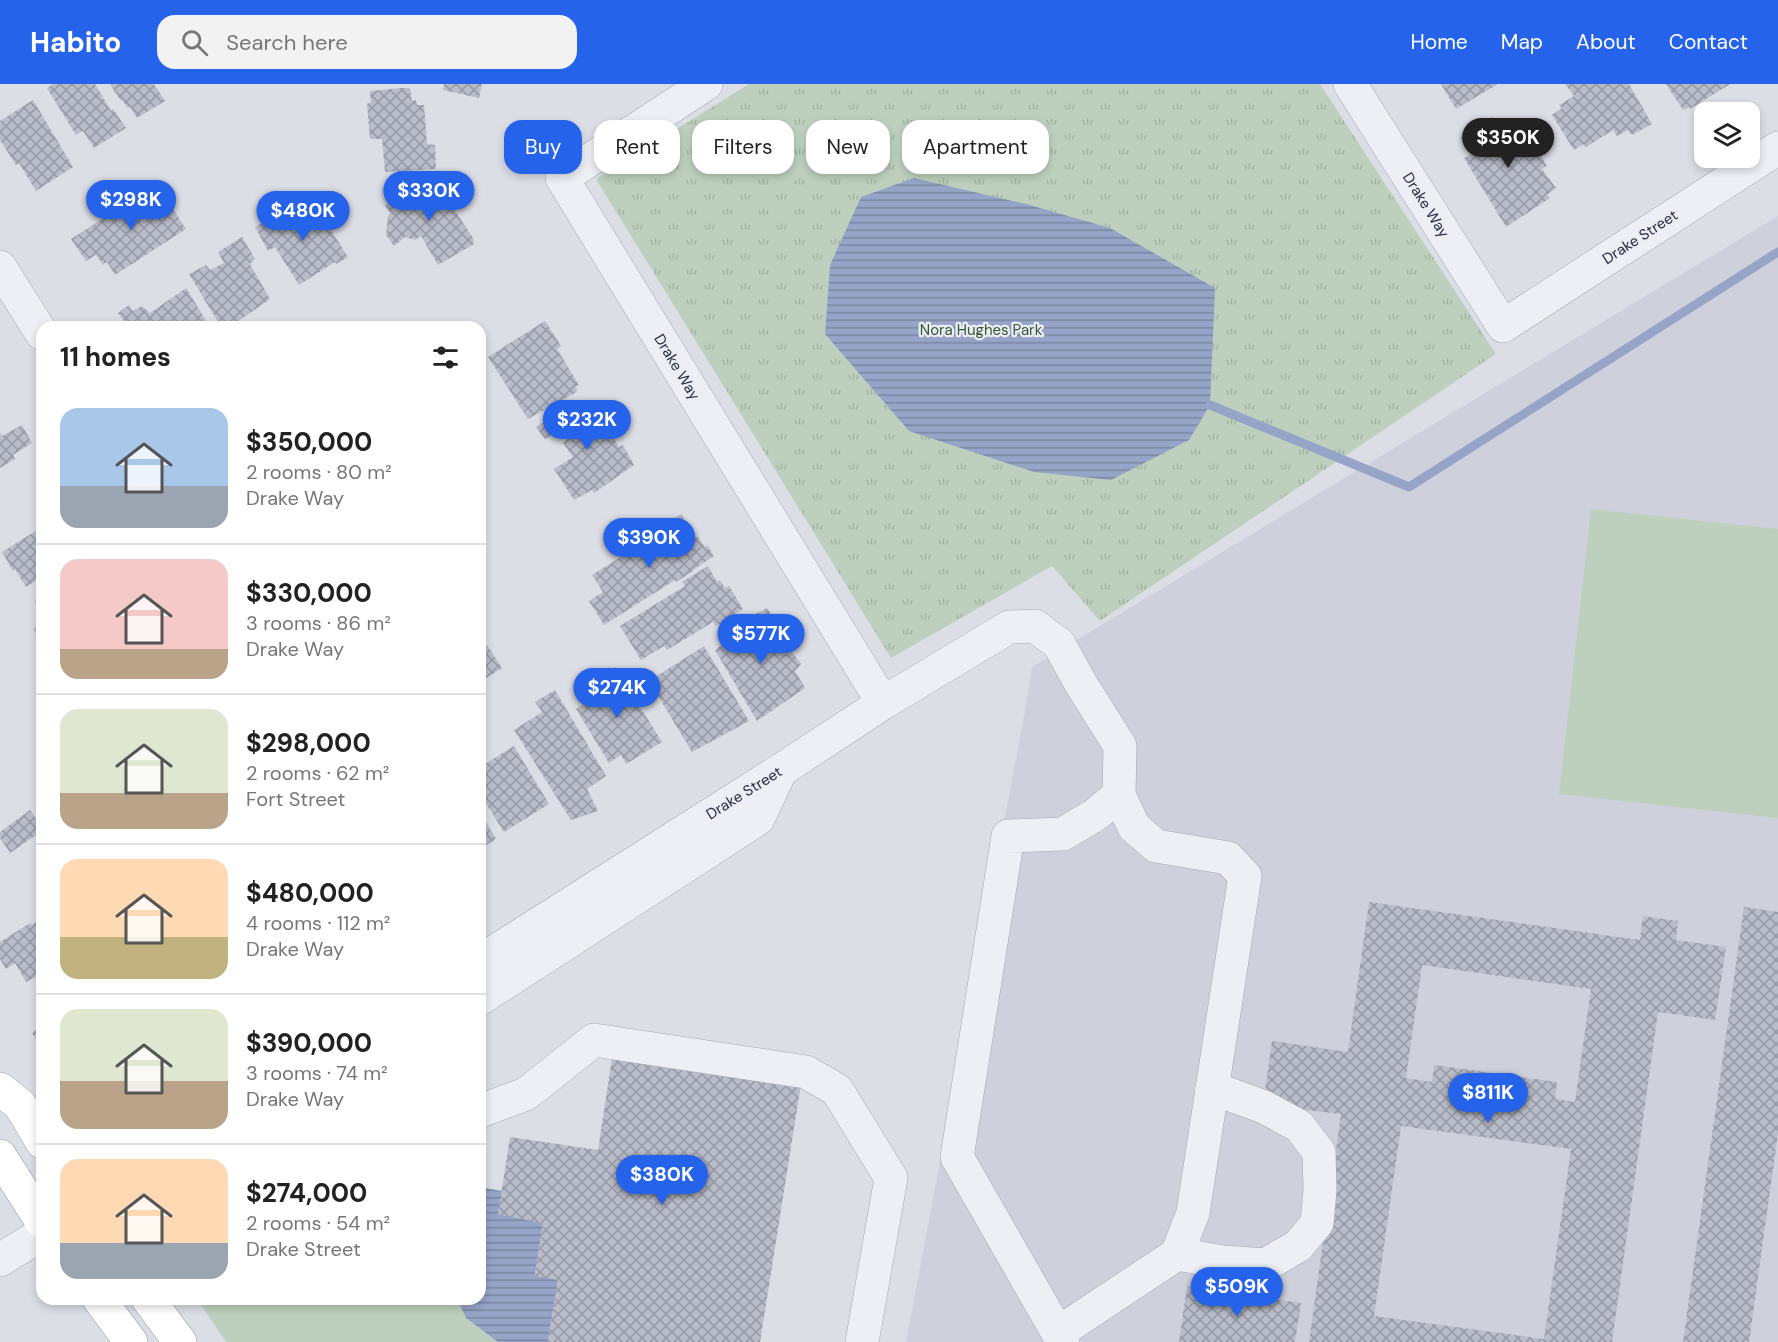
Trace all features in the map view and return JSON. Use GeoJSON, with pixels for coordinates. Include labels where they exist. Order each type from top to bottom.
{"type":"FeatureCollection","features":[{"type":"Feature","properties":{"kind":"main road"},"geometry":{"type":"LineString","coordinates":[[0,1089],[20,1105],[36,1132]]}},
{"type":"Feature","properties":{"kind":"main road"},"geometry":{"type":"LineString","coordinates":[[0,1156],[36,1213]]}},
{"type":"Feature","properties":{"kind":"main road"},"geometry":{"type":"LineString","coordinates":[[103,1305],[131,1342]]}},
{"type":"Feature","properties":{"kind":"main road"},"geometry":{"type":"LineString","coordinates":[[152,1305],[180,1342]]}},
{"type":"Feature","properties":{"kind":"street","name":"Drake Way"},"geometry":{"type":"LineString","coordinates":[[706,84],[562,178],[883,703]]}},
{"type":"Feature","properties":{"kind":"street","name":"Drake Way"},"geometry":{"type":"LineString","coordinates":[[1350,84],[1503,326]]}},
{"type":"Feature","properties":{"kind":"street","name":"Drake Street"},"geometry":{"type":"LineString","coordinates":[[1503,326],[1778,148]]}},
{"type":"Feature","properties":{"kind":"street"},"geometry":{"type":"LineString","coordinates":[[0,267],[36,324]]}},
{"type":"Feature","properties":{"kind":"street","name":"Drake Street"},"geometry":{"type":"LineString","coordinates":[[486,957],[883,703],[1010,627],[1035,626],[1059,644],[1120,746],[1119,795]]}},
{"type":"Feature","properties":{"kind":"street"},"geometry":{"type":"LineString","coordinates":[[486,995],[758,819],[781,770]]}},
{"type":"Feature","properties":{"kind":"street"},"geometry":{"type":"LineString","coordinates":[[1119,795],[1134,827],[1156,846],[1228,858],[1245,876],[1193,1214],[1177,1254],[1061,1338],[957,1157],[1008,836],[1063,834],[1095,815],[1119,795]]}},
{"type":"Feature","properties":{"kind":"street"},"geometry":{"type":"LineString","coordinates":[[486,1109],[526,1094],[594,1040],[806,1072],[837,1090],[891,1178],[862,1342]]}},
{"type":"Feature","properties":{"kind":"street"},"geometry":{"type":"LineString","coordinates":[[1177,1254],[1223,1262],[1265,1265],[1298,1246],[1317,1223],[1320,1190],[1319,1152],[1299,1126],[1264,1107],[1212,1088]]}},
{"type":"Feature","properties":{"kind":"street"},"geometry":{"type":"LineString","coordinates":[[0,1260],[36,1238]]}},
{"type":"Feature","properties":{"kind":"shaded area"},"geometry":{"type":"Polygon","coordinates":[[[1778,216],[1778,1342],[906,1342],[1032,667],[1778,216]]]}},
{"type":"Feature","properties":{"kind":"green space","name":"Nora Hughes Park"},"geometry":{"type":"Polygon","coordinates":[[[749,84],[1320,84],[1496,354],[1100,621],[1052,566],[891,658],[596,179],[604,174],[680,174],[680,127],[749,84]]]}},
{"type":"Feature","properties":{"kind":"green space"},"geometry":{"type":"Polygon","coordinates":[[[1591,509],[1778,529],[1778,818],[1559,794],[1591,509]]]}},
{"type":"Feature","properties":{"kind":"green space"},"geometry":{"type":"Polygon","coordinates":[[[201,1305],[460,1305],[466,1318],[498,1342],[226,1342],[201,1305]]]}},
{"type":"Feature","properties":{"kind":"water"},"geometry":{"type":"Polygon","coordinates":[[[914,178],[1026,204],[1110,228],[1215,288],[1210,405],[1189,440],[1111,480],[1034,472],[909,431],[825,334],[830,265],[861,197],[914,178]]]}},
{"type":"Feature","properties":{"kind":"water"},"geometry":{"type":"Polygon","coordinates":[[[486,1188],[502,1191],[499,1214],[543,1223],[535,1275],[558,1280],[548,1342],[498,1342],[466,1318],[460,1305],[486,1305],[486,1188]]]}},
{"type":"Feature","properties":{"kind":"building"},"geometry":{"type":"Polygon","coordinates":[[[53,84],[95,84],[111,111],[113,109],[126,128],[94,148],[83,131],[76,135],[47,88],[53,84]]]}},
{"type":"Feature","properties":{"kind":"building"},"geometry":{"type":"Polygon","coordinates":[[[110,84],[154,84],[165,101],[137,118],[130,107],[128,108],[121,101],[110,84]]]}},
{"type":"Feature","properties":{"kind":"building"},"geometry":{"type":"Polygon","coordinates":[[[444,84],[482,84],[479,98],[443,90],[444,84]]]}},
{"type":"Feature","properties":{"kind":"building"},"geometry":{"type":"Polygon","coordinates":[[[1441,84],[1498,84],[1456,109],[1441,84]]]}},
{"type":"Feature","properties":{"kind":"building"},"geometry":{"type":"Polygon","coordinates":[[[1565,84],[1629,84],[1652,124],[1632,135],[1628,130],[1617,136],[1613,130],[1586,147],[1584,144],[1574,150],[1552,115],[1562,108],[1559,105],[1574,96],[1565,84]]]}},
{"type":"Feature","properties":{"kind":"building"},"geometry":{"type":"Polygon","coordinates":[[[1666,84],[1730,84],[1701,102],[1694,102],[1694,106],[1690,109],[1689,107],[1683,110],[1666,84]]]}},
{"type":"Feature","properties":{"kind":"building"},"geometry":{"type":"Polygon","coordinates":[[[410,88],[412,101],[416,100],[417,105],[424,105],[427,144],[435,145],[436,169],[385,172],[382,139],[370,139],[367,104],[371,102],[370,91],[410,88]]]}},
{"type":"Feature","properties":{"kind":"building"},"geometry":{"type":"Polygon","coordinates":[[[33,100],[73,167],[36,191],[19,163],[16,165],[0,140],[0,121],[33,100]]]}},
{"type":"Feature","properties":{"kind":"building"},"geometry":{"type":"Polygon","coordinates":[[[1492,117],[1505,135],[1522,124],[1547,166],[1542,169],[1556,188],[1547,195],[1550,198],[1506,227],[1464,158],[1471,155],[1460,137],[1492,117]]]}},
{"type":"Feature","properties":{"kind":"building"},"geometry":{"type":"Polygon","coordinates":[[[430,183],[434,190],[445,187],[458,205],[454,209],[473,238],[474,244],[438,265],[421,236],[415,240],[405,237],[394,246],[386,235],[390,213],[385,205],[403,192],[406,198],[430,183]]]}},
{"type":"Feature","properties":{"kind":"building"},"geometry":{"type":"Polygon","coordinates":[[[157,184],[186,229],[115,275],[107,262],[103,265],[96,255],[86,261],[71,239],[157,184]]]}},
{"type":"Feature","properties":{"kind":"building"},"geometry":{"type":"Polygon","coordinates":[[[312,200],[348,257],[336,264],[335,262],[299,285],[275,247],[268,251],[255,227],[279,213],[285,223],[299,215],[296,210],[312,200]]]}},
{"type":"Feature","properties":{"kind":"building"},"geometry":{"type":"Polygon","coordinates":[[[242,237],[255,259],[250,264],[270,299],[238,321],[217,321],[189,274],[206,265],[210,270],[224,263],[218,252],[242,237]]]}},
{"type":"Feature","properties":{"kind":"building"},"geometry":{"type":"Polygon","coordinates":[[[186,288],[206,321],[124,321],[118,313],[129,305],[133,311],[142,306],[150,313],[186,288]]]}},
{"type":"Feature","properties":{"kind":"building"},"geometry":{"type":"Polygon","coordinates":[[[545,321],[561,346],[557,349],[579,385],[576,386],[577,392],[528,419],[488,357],[545,321]]]}},
{"type":"Feature","properties":{"kind":"building"},"geometry":{"type":"Polygon","coordinates":[[[579,400],[585,410],[590,407],[601,426],[605,423],[619,447],[623,445],[634,465],[594,493],[592,490],[574,500],[554,469],[573,457],[563,443],[570,436],[565,427],[545,439],[536,427],[579,400]]]}},
{"type":"Feature","properties":{"kind":"building"},"geometry":{"type":"Polygon","coordinates":[[[22,425],[32,443],[13,455],[15,459],[0,468],[0,433],[2,436],[22,425]]]}},
{"type":"Feature","properties":{"kind":"building"},"geometry":{"type":"Polygon","coordinates":[[[681,514],[696,537],[705,547],[707,545],[714,556],[676,582],[675,580],[604,625],[589,601],[603,592],[592,575],[661,532],[658,528],[681,514]]]}},
{"type":"Feature","properties":{"kind":"building"},"geometry":{"type":"Polygon","coordinates":[[[36,531],[36,581],[26,587],[2,552],[36,531]]]}},
{"type":"Feature","properties":{"kind":"building"},"geometry":{"type":"Polygon","coordinates":[[[708,566],[717,582],[720,580],[725,588],[729,586],[743,609],[716,626],[713,622],[667,650],[664,646],[641,660],[620,626],[685,586],[682,582],[708,566]]]}},
{"type":"Feature","properties":{"kind":"building"},"geometry":{"type":"Polygon","coordinates":[[[767,608],[783,633],[776,638],[784,654],[792,652],[801,664],[795,671],[805,688],[757,721],[715,650],[744,629],[740,622],[767,608]]]}},
{"type":"Feature","properties":{"kind":"building"},"geometry":{"type":"Polygon","coordinates":[[[486,646],[502,668],[486,678],[486,646]]]}},
{"type":"Feature","properties":{"kind":"building"},"geometry":{"type":"Polygon","coordinates":[[[704,646],[749,721],[692,752],[649,681],[704,646]]]}},
{"type":"Feature","properties":{"kind":"building"},"geometry":{"type":"Polygon","coordinates":[[[615,667],[662,742],[626,764],[621,755],[609,763],[576,709],[588,701],[581,689],[615,667]]]}},
{"type":"Feature","properties":{"kind":"building"},"geometry":{"type":"Polygon","coordinates":[[[555,690],[606,776],[587,789],[598,811],[571,820],[514,730],[542,712],[535,702],[555,690]]]}},
{"type":"Feature","properties":{"kind":"building"},"geometry":{"type":"Polygon","coordinates":[[[514,746],[549,804],[504,832],[486,804],[486,763],[514,746]]]}},
{"type":"Feature","properties":{"kind":"building"},"geometry":{"type":"Polygon","coordinates":[[[30,810],[36,818],[36,835],[10,853],[0,838],[0,832],[30,810]]]}},
{"type":"Feature","properties":{"kind":"building"},"geometry":{"type":"Polygon","coordinates":[[[486,822],[496,839],[486,845],[486,822]]]}},
{"type":"Feature","properties":{"kind":"building"},"geometry":{"type":"Polygon","coordinates":[[[1369,902],[1640,940],[1643,916],[1678,921],[1676,940],[1726,947],[1715,1020],[1658,1012],[1612,1342],[1309,1342],[1341,1114],[1263,1105],[1272,1041],[1348,1052],[1369,902]],[[1422,965],[1406,1078],[1432,1082],[1434,1065],[1557,1082],[1555,1099],[1575,1102],[1591,989],[1422,965]],[[1401,1126],[1374,1316],[1544,1339],[1571,1149],[1401,1126]]]}},
{"type":"Feature","properties":{"kind":"building"},"geometry":{"type":"Polygon","coordinates":[[[1744,907],[1778,912],[1778,1133],[1749,1342],[1683,1342],[1744,907]]]}},
{"type":"Feature","properties":{"kind":"building"},"geometry":{"type":"Polygon","coordinates":[[[36,922],[36,977],[26,982],[15,963],[6,969],[0,959],[0,942],[30,923],[31,925],[36,922]]]}},
{"type":"Feature","properties":{"kind":"building"},"geometry":{"type":"Polygon","coordinates":[[[613,1052],[801,1084],[760,1342],[548,1342],[558,1280],[535,1276],[543,1223],[498,1214],[510,1137],[598,1150],[613,1052]]]}},
{"type":"Feature","properties":{"kind":"building"},"geometry":{"type":"Polygon","coordinates":[[[1187,1286],[1301,1303],[1295,1342],[1179,1342],[1187,1286]]]}},
{"type":"Feature","properties":{"kind":"waterway"},"geometry":{"type":"LineString","coordinates":[[1210,405],[1409,487],[1778,252]]}}]}
